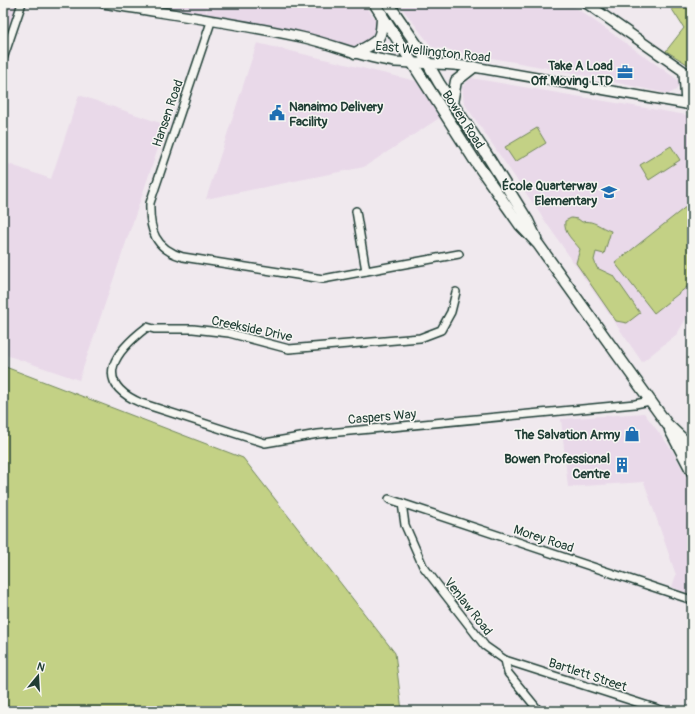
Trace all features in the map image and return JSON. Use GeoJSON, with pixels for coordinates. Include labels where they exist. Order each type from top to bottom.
{"type":"FeatureCollection","features":[{"type":"Feature","properties":{"kind":"main road","name":"Bowen Road"},"geometry":{"type":"LineString","coordinates":[[374,3],[520,225],[538,244],[667,424],[686,442],[692,451]]}},
{"type":"Feature","properties":{"kind":"main road","name":"Bowen Road"},"geometry":{"type":"LineString","coordinates":[[388,3],[428,63],[528,221],[538,244]]}},
{"type":"Feature","properties":{"kind":"main road"},"geometry":{"type":"LineString","coordinates":[[355,54],[378,40],[382,30],[382,14]]}},
{"type":"Feature","properties":{"kind":"main road"},"geometry":{"type":"LineString","coordinates":[[452,103],[456,81],[474,67]]}},
{"type":"Feature","properties":{"kind":"main road","name":"Bowen Road"},"geometry":{"type":"LineString","coordinates":[[667,424],[678,449],[692,472]]}},
{"type":"Feature","properties":{"kind":"street"},"geometry":{"type":"LineString","coordinates":[[3,59],[22,3]]}},
{"type":"Feature","properties":{"kind":"street","name":"East Wellington Road"},"geometry":{"type":"LineString","coordinates":[[103,3],[303,38],[355,54],[395,62],[474,67],[689,104]]}},
{"type":"Feature","properties":{"kind":"street"},"geometry":{"type":"LineString","coordinates":[[586,3],[688,75],[689,104]]}},
{"type":"Feature","properties":{"kind":"street","name":"Hansen Road"},"geometry":{"type":"LineString","coordinates":[[211,22],[151,198],[150,214],[153,233],[158,241],[169,252],[183,257],[323,279],[459,254]]}},
{"type":"Feature","properties":{"kind":"street"},"geometry":{"type":"LineString","coordinates":[[356,211],[366,271]]}},
{"type":"Feature","properties":{"kind":"street","name":"Creekside Drive"},"geometry":{"type":"LineString","coordinates":[[124,394],[116,383],[113,370],[115,361],[128,342],[147,327],[154,329],[193,329],[229,333],[289,349],[420,338],[441,330],[451,312],[456,292]]}},
{"type":"Feature","properties":{"kind":"street","name":"Caspers Way"},"geometry":{"type":"LineString","coordinates":[[124,394],[141,403],[265,443],[318,434],[635,404],[650,400]]}},
{"type":"Feature","properties":{"kind":"street","name":"Morey Road"},"geometry":{"type":"LineString","coordinates":[[389,498],[692,600]]}},
{"type":"Feature","properties":{"kind":"street","name":"Venlaw Road"},"geometry":{"type":"LineString","coordinates":[[402,503],[405,525],[423,566],[485,646],[505,660]]}},
{"type":"Feature","properties":{"kind":"street"},"geometry":{"type":"LineString","coordinates":[[505,660],[508,673],[539,711]]}},
{"type":"Feature","properties":{"kind":"street","name":"Bartlett Street"},"geometry":{"type":"LineString","coordinates":[[505,660],[664,711]]}},
{"type":"Feature","properties":{"kind":"shaded area"},"geometry":{"type":"Polygon","coordinates":[[[3,3],[17,3],[3,45],[3,3]]]}},
{"type":"Feature","properties":{"kind":"shaded area"},"geometry":{"type":"Polygon","coordinates":[[[125,3],[207,3],[205,18],[125,3]]]}},
{"type":"Feature","properties":{"kind":"shaded area"},"geometry":{"type":"Polygon","coordinates":[[[208,3],[362,3],[377,21],[375,30],[368,44],[358,50],[206,18],[208,3]]]}},
{"type":"Feature","properties":{"kind":"shaded area"},"geometry":{"type":"Polygon","coordinates":[[[398,3],[569,3],[678,80],[679,85],[676,90],[669,94],[558,70],[432,47],[398,3]]]}},
{"type":"Feature","properties":{"kind":"shaded area"},"geometry":{"type":"Polygon","coordinates":[[[257,43],[416,81],[441,117],[364,167],[206,199],[257,43]]]}},
{"type":"Feature","properties":{"kind":"shaded area","name":"École Quarterway Elementary"},"geometry":{"type":"Polygon","coordinates":[[[471,78],[692,116],[692,309],[677,334],[642,362],[464,103],[462,87],[471,78]]]}},
{"type":"Feature","properties":{"kind":"shaded area"},"geometry":{"type":"Polygon","coordinates":[[[79,95],[166,125],[79,380],[3,354],[3,162],[51,179],[79,95]]]}},
{"type":"Feature","properties":{"kind":"shaded area"},"geometry":{"type":"Polygon","coordinates":[[[644,413],[672,450],[692,487],[692,595],[672,587],[676,575],[644,482],[568,487],[561,419],[644,413]]]}},
{"type":"Feature","properties":{"kind":"green space"},"geometry":{"type":"Polygon","coordinates":[[[668,3],[692,3],[692,67],[666,51],[684,28],[668,3]]]}},
{"type":"Feature","properties":{"kind":"green space"},"geometry":{"type":"Polygon","coordinates":[[[537,128],[546,143],[515,162],[505,147],[537,128]]]}},
{"type":"Feature","properties":{"kind":"green space"},"geometry":{"type":"Polygon","coordinates":[[[671,146],[680,160],[649,180],[640,165],[671,146]]]}},
{"type":"Feature","properties":{"kind":"green space"},"geometry":{"type":"Polygon","coordinates":[[[692,202],[692,283],[654,313],[615,263],[692,202]]]}},
{"type":"Feature","properties":{"kind":"green space"},"geometry":{"type":"Polygon","coordinates":[[[571,218],[578,219],[582,222],[590,222],[611,231],[604,254],[596,252],[594,260],[597,268],[614,276],[640,313],[627,323],[616,321],[576,263],[580,249],[567,233],[565,225],[565,221],[571,218]]]}},
{"type":"Feature","properties":{"kind":"green space"},"geometry":{"type":"Polygon","coordinates":[[[3,366],[243,458],[395,653],[402,711],[3,711],[3,366]]]}},
{"type":"Feature","properties":{"kind":"place","name":"Take A Load Off Moving LTD"},"geometry":{"type":"Point","coordinates":[625,72]}},
{"type":"Feature","properties":{"kind":"place","name":"Nanaimo Delivery Facility"},"geometry":{"type":"Point","coordinates":[277,113]}},
{"type":"Feature","properties":{"kind":"place","name":"École Quarterway Elementary"},"geometry":{"type":"Point","coordinates":[609,192]}},
{"type":"Feature","properties":{"kind":"place","name":"The Salvation Army"},"geometry":{"type":"Point","coordinates":[632,434]}},
{"type":"Feature","properties":{"kind":"place","name":"Bowen Professional Centre"},"geometry":{"type":"Point","coordinates":[622,465]}}]}
